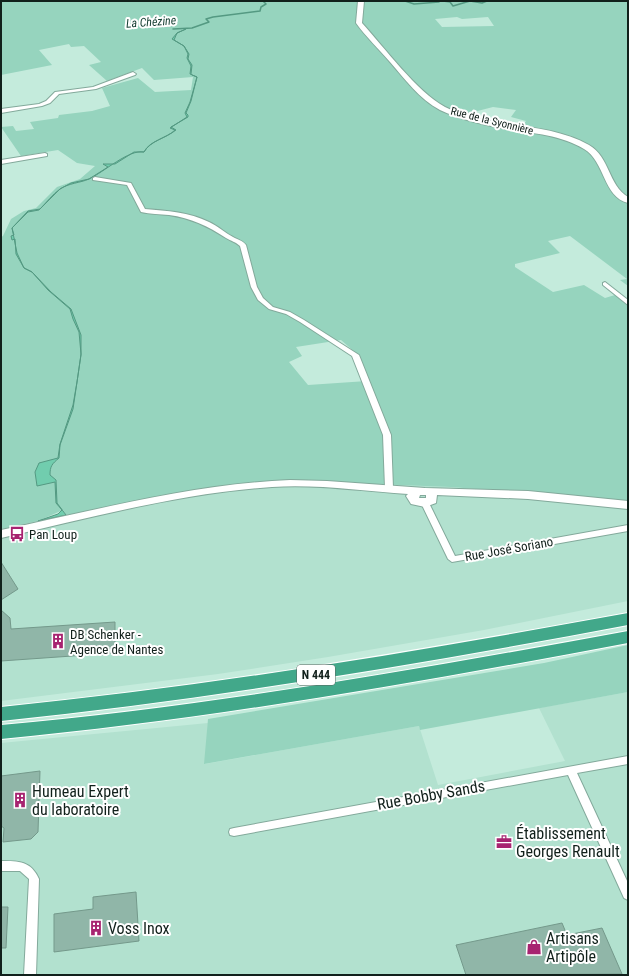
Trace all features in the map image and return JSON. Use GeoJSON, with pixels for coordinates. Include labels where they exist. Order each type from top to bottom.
{"type":"FeatureCollection","features":[{"type":"Feature","properties":{"kind":"highway","name":"N 444"},"geometry":{"type":"LineString","coordinates":[[1,714],[146,699],[267,682],[408,659],[628,619]]}},
{"type":"Feature","properties":{"kind":"highway","name":"N 444"},"geometry":{"type":"LineString","coordinates":[[1,732],[111,722],[274,700],[447,671],[628,637]]}},
{"type":"Feature","properties":{"kind":"street","name":"Rue de la Syonnière"},"geometry":{"type":"LineString","coordinates":[[362,1],[359,23],[425,97],[434,104],[457,114],[561,137],[587,147],[597,153],[618,194],[628,201]]}},
{"type":"Feature","properties":{"kind":"street"},"geometry":{"type":"LineString","coordinates":[[1,111],[40,105],[48,102],[57,93],[94,88],[133,74]]}},
{"type":"Feature","properties":{"kind":"street"},"geometry":{"type":"LineString","coordinates":[[1,162],[45,155]]}},
{"type":"Feature","properties":{"kind":"street"},"geometry":{"type":"LineString","coordinates":[[95,179],[129,184],[143,211],[192,216],[208,222],[232,239],[240,241],[243,245],[254,287],[260,299],[271,308],[288,313],[302,321],[355,355],[387,435],[389,488]]}},
{"type":"Feature","properties":{"kind":"street"},"geometry":{"type":"LineString","coordinates":[[605,284],[628,303]]}},
{"type":"Feature","properties":{"kind":"street"},"geometry":{"type":"LineString","coordinates":[[1,534],[203,492],[273,484],[308,483],[389,488],[423,496],[439,496],[464,492],[564,498],[628,505]]}},
{"type":"Feature","properties":{"kind":"street","name":"Rue José Soriano"},"geometry":{"type":"LineString","coordinates":[[423,496],[452,559],[628,528]]}},
{"type":"Feature","properties":{"kind":"street","name":"Rue Bobby Sands"},"geometry":{"type":"LineString","coordinates":[[234,832],[628,760]]}},
{"type":"Feature","properties":{"kind":"street"},"geometry":{"type":"LineString","coordinates":[[571,771],[628,895]]}},
{"type":"Feature","properties":{"kind":"street"},"geometry":{"type":"LineString","coordinates":[[1,866],[25,867],[31,872],[34,879],[30,975]]}},
{"type":"Feature","properties":{"kind":"shaded area"},"geometry":{"type":"Polygon","coordinates":[[[1,1],[628,1],[628,286],[620,280],[627,279],[570,236],[548,241],[560,253],[515,264],[515,267],[553,292],[584,285],[605,298],[615,295],[628,306],[628,501],[451,487],[296,481],[66,515],[63,510],[38,521],[1,529],[1,237],[3,236],[11,219],[24,211],[36,208],[57,187],[80,179],[95,166],[77,163],[58,150],[21,156],[1,127],[13,126],[16,131],[34,129],[30,122],[58,118],[59,115],[92,111],[110,106],[102,88],[138,78],[155,92],[191,90],[193,77],[154,80],[142,68],[107,81],[89,65],[101,62],[84,46],[71,47],[69,44],[39,50],[52,65],[1,75],[1,1]],[[457,17],[435,19],[442,27],[494,26],[488,17],[462,19],[457,17]],[[493,107],[458,116],[519,130],[526,121],[511,117],[516,110],[493,107]],[[341,340],[296,347],[302,356],[289,362],[308,385],[367,381],[357,354],[341,340]]]}},
{"type":"Feature","properties":{"kind":"shaded area"},"geometry":{"type":"Polygon","coordinates":[[[184,46],[189,54],[188,59],[192,65],[192,75],[190,74],[191,66],[187,58],[188,54],[184,46]]]}},
{"type":"Feature","properties":{"kind":"shaded area"},"geometry":{"type":"Polygon","coordinates":[[[197,77],[191,101],[186,113],[188,117],[177,123],[187,117],[185,113],[190,102],[197,77]]]}},
{"type":"Feature","properties":{"kind":"shaded area"},"geometry":{"type":"Polygon","coordinates":[[[130,155],[115,164],[113,164],[124,157],[130,155]]]}},
{"type":"Feature","properties":{"kind":"shaded area"},"geometry":{"type":"Polygon","coordinates":[[[103,164],[113,164],[95,176],[89,179],[108,167],[103,164]]]}},
{"type":"Feature","properties":{"kind":"shaded area"},"geometry":{"type":"Polygon","coordinates":[[[89,179],[71,184],[64,187],[71,183],[89,179]]]}},
{"type":"Feature","properties":{"kind":"shaded area"},"geometry":{"type":"Polygon","coordinates":[[[40,209],[28,212],[12,228],[28,211],[40,209]]]}},
{"type":"Feature","properties":{"kind":"shaded area"},"geometry":{"type":"Polygon","coordinates":[[[15,245],[17,253],[24,268],[16,254],[15,245]]]}},
{"type":"Feature","properties":{"kind":"shaded area"},"geometry":{"type":"Polygon","coordinates":[[[32,272],[51,292],[71,309],[81,335],[81,354],[79,332],[70,309],[48,290],[32,272]]]}},
{"type":"Feature","properties":{"kind":"shaded area"},"geometry":{"type":"Polygon","coordinates":[[[77,382],[73,409],[60,445],[59,458],[52,465],[50,472],[50,475],[56,480],[57,503],[66,515],[38,521],[58,514],[62,510],[56,503],[55,482],[37,486],[35,472],[39,463],[58,458],[60,444],[73,405],[77,382]]]}},
{"type":"Feature","properties":{"kind":"shaded area"},"geometry":{"type":"Polygon","coordinates":[[[296,481],[451,487],[628,501],[628,601],[484,630],[328,657],[218,674],[1,701],[1,529],[102,508],[296,481]]]}},
{"type":"Feature","properties":{"kind":"shaded area"},"geometry":{"type":"Polygon","coordinates":[[[628,645],[628,692],[420,730],[419,726],[204,764],[208,719],[544,663],[628,645]]]}},
{"type":"Feature","properties":{"kind":"shaded area"},"geometry":{"type":"Polygon","coordinates":[[[628,692],[628,975],[1,975],[1,743],[208,723],[205,764],[419,726],[438,785],[565,761],[539,708],[628,692]]]}},
{"type":"Feature","properties":{"kind":"building"},"geometry":{"type":"Polygon","coordinates":[[[1,562],[18,589],[1,600],[1,562]]]}},
{"type":"Feature","properties":{"kind":"building","name":"DB Schenker - Agence de Nantes"},"geometry":{"type":"Polygon","coordinates":[[[1,610],[10,618],[11,629],[115,622],[115,653],[1,661],[1,610]]]}},
{"type":"Feature","properties":{"kind":"building","name":"Humeau Expert du laboratoire"},"geometry":{"type":"Polygon","coordinates":[[[40,771],[38,832],[31,839],[3,842],[4,828],[1,826],[1,776],[40,771]]]}},
{"type":"Feature","properties":{"kind":"building","name":"Voss Inox"},"geometry":{"type":"Polygon","coordinates":[[[136,892],[139,941],[54,952],[54,914],[93,909],[93,897],[136,892]]]}},
{"type":"Feature","properties":{"kind":"building"},"geometry":{"type":"Polygon","coordinates":[[[1,907],[8,907],[6,948],[1,948],[1,907]]]}},
{"type":"Feature","properties":{"kind":"building","name":"Artisans Artipôle"},"geometry":{"type":"Polygon","coordinates":[[[562,923],[567,935],[602,928],[622,974],[466,975],[456,945],[562,923]]]}},
{"type":"Feature","properties":{"kind":"waterway","name":"La Chézine"},"geometry":{"type":"LineString","coordinates":[[173,29],[192,28],[209,22],[206,19],[213,17],[260,11],[261,7],[266,4],[263,1]]}},
{"type":"Feature","properties":{"kind":"waterway","name":"La Chézine"},"geometry":{"type":"LineString","coordinates":[[405,1],[414,4],[439,2],[435,1]]}},
{"type":"Feature","properties":{"kind":"waterway","name":"La Chézine"},"geometry":{"type":"LineString","coordinates":[[443,1],[450,2],[453,6],[470,1],[482,3],[487,1]]}},
{"type":"Feature","properties":{"kind":"place","name":"Pan Loup"},"geometry":{"type":"Point","coordinates":[17,534]}},
{"type":"Feature","properties":{"kind":"place","name":"DB Schenker - Agence de Nantes"},"geometry":{"type":"Point","coordinates":[58,641]}},
{"type":"Feature","properties":{"kind":"place","name":"Humeau Expert du laboratoire"},"geometry":{"type":"Point","coordinates":[20,800]}},
{"type":"Feature","properties":{"kind":"place","name":"Établissement Georges Renault"},"geometry":{"type":"Point","coordinates":[504,842]}},
{"type":"Feature","properties":{"kind":"place","name":"Voss Inox"},"geometry":{"type":"Point","coordinates":[96,928]}},
{"type":"Feature","properties":{"kind":"place","name":"Artisans Artipôle"},"geometry":{"type":"Point","coordinates":[534,947]}}]}
